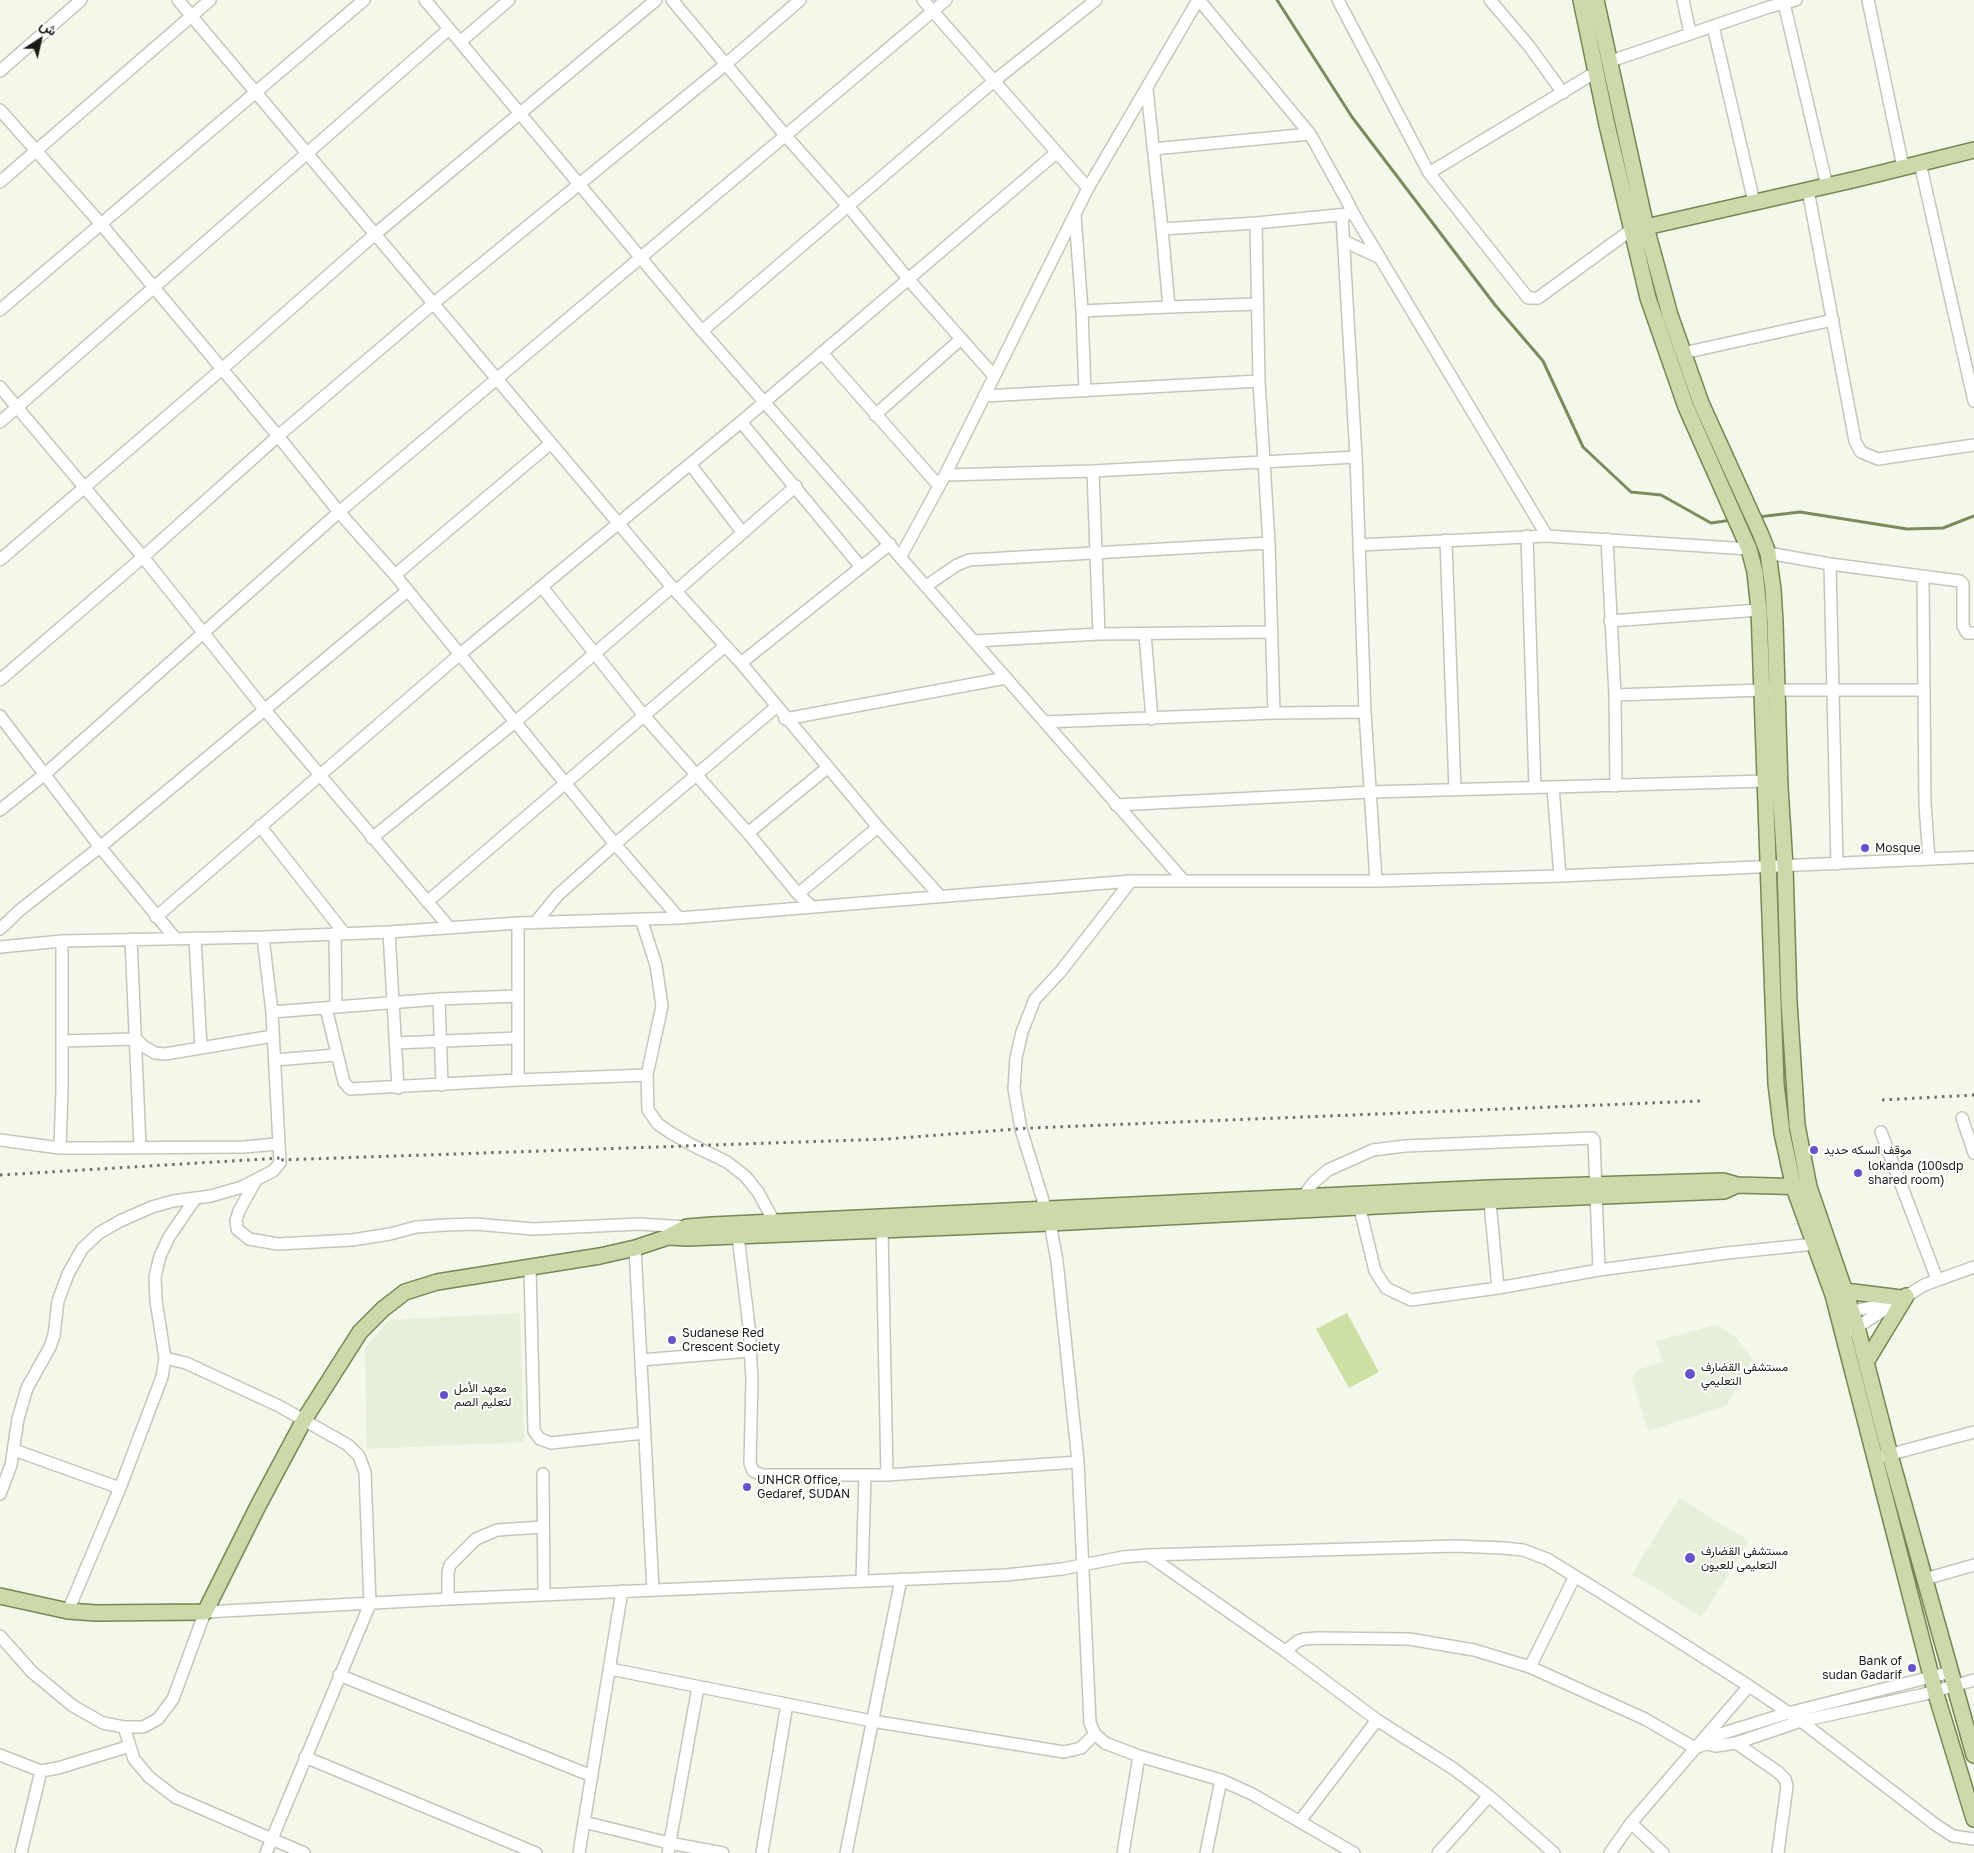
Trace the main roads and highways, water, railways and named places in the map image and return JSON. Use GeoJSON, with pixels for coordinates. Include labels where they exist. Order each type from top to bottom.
{"type":"FeatureCollection","features":[{"type":"Feature","properties":{"kind":"main road"},"geometry":{"type":"LineString","coordinates":[[1581,0],[1645,288],[1686,407],[1749,549],[1755,572],[1760,610],[1775,1065],[1782,1133],[1801,1188],[1815,1244],[1825,1271],[1845,1313],[1857,1327],[1890,1455],[1974,1755]]}},
{"type":"Feature","properties":{"kind":"main road"},"geometry":{"type":"LineString","coordinates":[[1596,0],[1608,62],[1646,227],[1670,315],[1701,403],[1762,535],[1768,553],[1773,589],[1792,1065],[1801,1188],[1825,1239],[1846,1291],[1843,1333],[1936,1691],[1974,1819]]}},
{"type":"Feature","properties":{"kind":"main road"},"geometry":{"type":"LineString","coordinates":[[1631,230],[1974,150]]}},
{"type":"Feature","properties":{"kind":"main road"},"geometry":{"type":"LineString","coordinates":[[1775,1065],[1792,1065]]}},
{"type":"Feature","properties":{"kind":"main road"},"geometry":{"type":"LineString","coordinates":[[777,1227],[882,1230],[1300,1212],[1490,1202],[1723,1180],[1737,1185],[1801,1188]]}},
{"type":"Feature","properties":{"kind":"main road"},"geometry":{"type":"LineString","coordinates":[[0,1596],[68,1611],[96,1613],[205,1612],[304,1420],[360,1332],[382,1308],[405,1292],[437,1282],[600,1256],[635,1248],[668,1237],[687,1227],[737,1229],[777,1227],[880,1218],[1045,1208],[1304,1196],[1595,1191]]}},
{"type":"Feature","properties":{"kind":"main road"},"geometry":{"type":"LineString","coordinates":[[668,1237],[688,1238],[737,1229]]}},
{"type":"Feature","properties":{"kind":"main road"},"geometry":{"type":"LineString","coordinates":[[1846,1291],[1901,1298],[1866,1362]]}},
{"type":"Feature","properties":{"kind":"waterway"},"geometry":{"type":"LineString","coordinates":[[1277,0],[1352,117],[1495,305],[1543,361],[1583,447],[1631,492],[1661,495],[1711,523],[1732,520]]}},
{"type":"Feature","properties":{"kind":"waterway"},"geometry":{"type":"LineString","coordinates":[[1758,517],[1800,512],[1907,529],[1943,528],[1974,516]]}},
{"type":"Feature","properties":{"kind":"railway"},"geometry":{"type":"LineString","coordinates":[[1882,1100],[1974,1095]]}},
{"type":"Feature","properties":{"kind":"railway"},"geometry":{"type":"LineString","coordinates":[[0,1175],[281,1158],[280,1160],[887,1139],[1030,1128],[1700,1101]]}},
{"type":"Feature","properties":{"kind":"place","name":"Mosque"},"geometry":{"type":"Point","coordinates":[1865,848]}},
{"type":"Feature","properties":{"kind":"place","name":"موقف السكه حديد"},"geometry":{"type":"Point","coordinates":[1814,1150]}},
{"type":"Feature","properties":{"kind":"place","name":"lokanda (100sdp shared room)"},"geometry":{"type":"Point","coordinates":[1858,1173]}},
{"type":"Feature","properties":{"kind":"place","name":"Sudanese Red Crescent Society"},"geometry":{"type":"Point","coordinates":[672,1340]}},
{"type":"Feature","properties":{"kind":"place","name":"مستشفى القضارف التعليمي"},"geometry":{"type":"Point","coordinates":[1690,1374]}},
{"type":"Feature","properties":{"kind":"place","name":"معهد الأمل لتعليم الصم"},"geometry":{"type":"Point","coordinates":[444,1395]}},
{"type":"Feature","properties":{"kind":"place","name":"UNHCR Office, Gedaref, SUDAN"},"geometry":{"type":"Point","coordinates":[747,1487]}},
{"type":"Feature","properties":{"kind":"place","name":"مستشفى القضارف التعليمى للعيون"},"geometry":{"type":"Point","coordinates":[1690,1558]}},
{"type":"Feature","properties":{"kind":"place","name":"Bank of sudan Gadarif"},"geometry":{"type":"Point","coordinates":[1912,1668]}}]}
